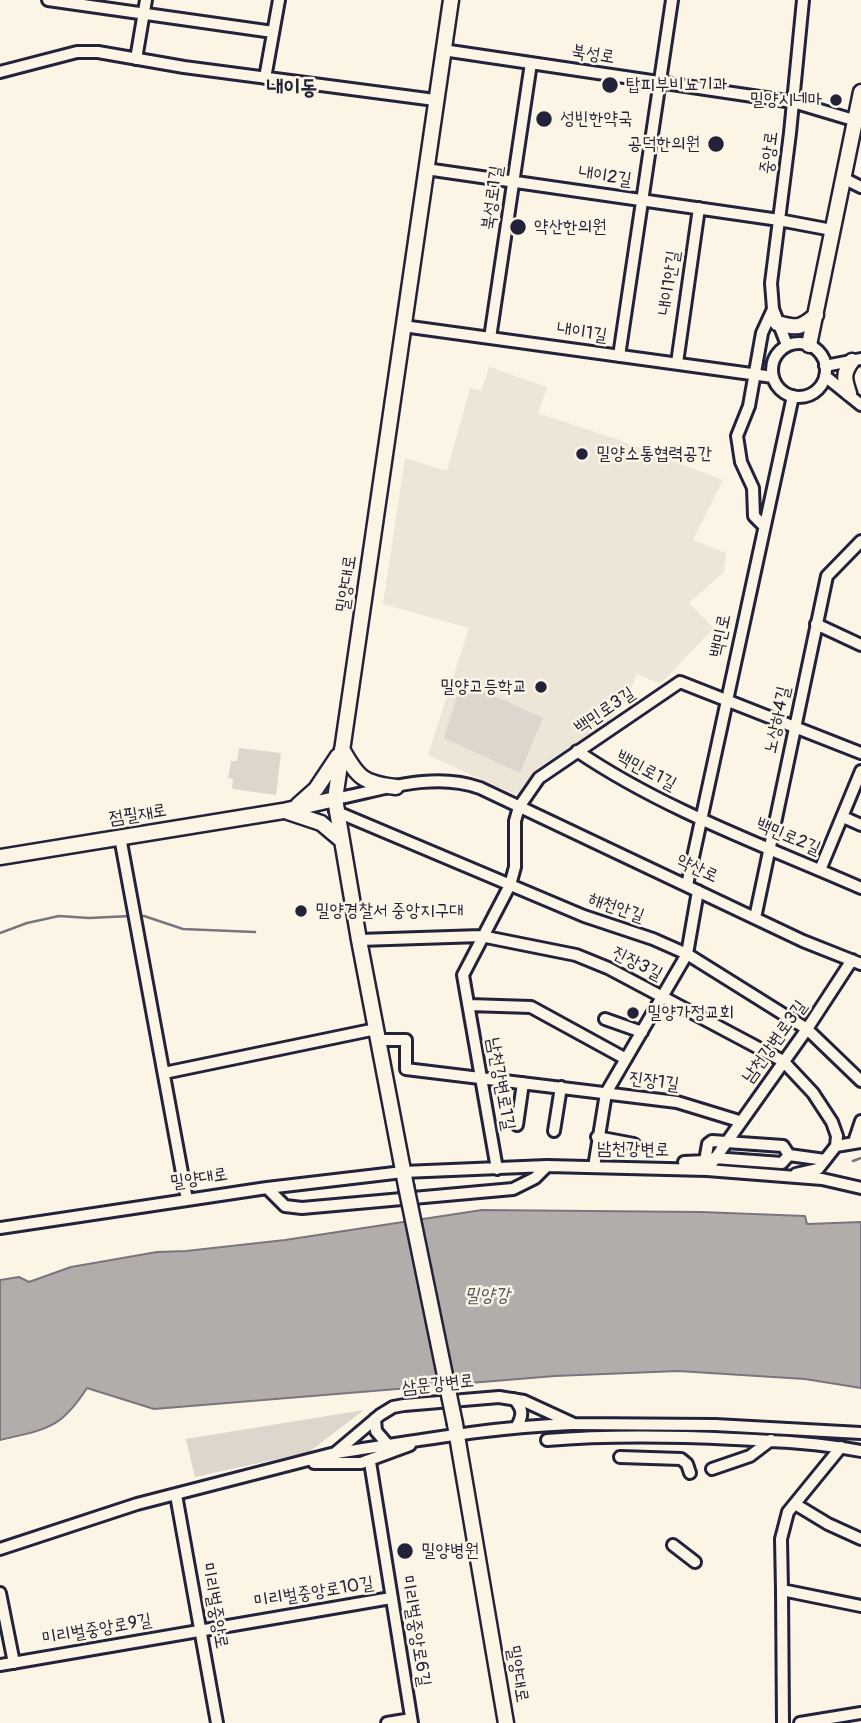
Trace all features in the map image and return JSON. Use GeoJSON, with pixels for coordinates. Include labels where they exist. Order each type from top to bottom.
{"type":"FeatureCollection","features":[{"type":"Feature","properties":{"kind":"main road","name":"밀양대로"},"geometry":{"type":"LineString","coordinates":[[451,0],[335,805],[455,1430],[506,1723]]}},
{"type":"Feature","properties":{"kind":"main road"},"geometry":{"type":"LineString","coordinates":[[810,345],[843,178],[859,121],[861,92]]}},
{"type":"Feature","properties":{"kind":"main road"},"geometry":{"type":"LineString","coordinates":[[775,316],[794,327],[803,326],[816,315]]}},
{"type":"Feature","properties":{"kind":"main road"},"geometry":{"type":"LineString","coordinates":[[849,393],[844,379],[846,370],[856,360]]}},
{"type":"Feature","properties":{"kind":"main road"},"geometry":{"type":"LineString","coordinates":[[288,810],[316,789],[342,749]]}},
{"type":"Feature","properties":{"kind":"main road","name":"약산로"},"geometry":{"type":"LineString","coordinates":[[342,749],[362,779],[373,784],[397,787]]}},
{"type":"Feature","properties":{"kind":"main road","name":"점필재로"},"geometry":{"type":"LineString","coordinates":[[0,856],[288,810],[335,805]]}},
{"type":"Feature","properties":{"kind":"main road","name":"점필재로"},"geometry":{"type":"LineString","coordinates":[[288,810],[321,822],[341,840]]}},
{"type":"Feature","properties":{"kind":"street"},"geometry":{"type":"LineString","coordinates":[[48,0],[274,32]]}},
{"type":"Feature","properties":{"kind":"street"},"geometry":{"type":"LineString","coordinates":[[136,59],[146,0]]}},
{"type":"Feature","properties":{"kind":"street"},"geometry":{"type":"LineString","coordinates":[[265,78],[279,0]]}},
{"type":"Feature","properties":{"kind":"street"},"geometry":{"type":"LineString","coordinates":[[619,356],[672,0]]}},
{"type":"Feature","properties":{"kind":"street","name":"중앙로"},"geometry":{"type":"LineString","coordinates":[[787,345],[775,316],[771,283],[803,0]]}},
{"type":"Feature","properties":{"kind":"street","name":"북성로"},"geometry":{"type":"LineString","coordinates":[[443,50],[793,102],[859,121]]}},
{"type":"Feature","properties":{"kind":"street"},"geometry":{"type":"LineString","coordinates":[[0,72],[77,52],[98,52],[265,78],[435,100]]}},
{"type":"Feature","properties":{"kind":"street","name":"북성로1길"},"geometry":{"type":"LineString","coordinates":[[490,338],[531,63]]}},
{"type":"Feature","properties":{"kind":"street","name":"내이2길"},"geometry":{"type":"LineString","coordinates":[[426,169],[832,230]]}},
{"type":"Feature","properties":{"kind":"street"},"geometry":{"type":"LineString","coordinates":[[843,178],[861,187]]}},
{"type":"Feature","properties":{"kind":"street","name":"내이1안길"},"geometry":{"type":"LineString","coordinates":[[677,363],[699,208]]}},
{"type":"Feature","properties":{"kind":"street","name":"중앙로"},"geometry":{"type":"LineString","coordinates":[[756,374],[762,333],[775,316]]}},
{"type":"Feature","properties":{"kind":"street","name":"내이1길"},"geometry":{"type":"LineString","coordinates":[[403,326],[773,377]]}},
{"type":"Feature","properties":{"kind":"street"},"geometry":{"type":"LineString","coordinates":[[825,371],[822,384],[815,391],[807,395],[793,396],[782,391],[773,377],[773,360],[787,345],[810,345],[817,350],[825,371],[861,405]]}},
{"type":"Feature","properties":{"kind":"street"},"geometry":{"type":"LineString","coordinates":[[825,371],[856,360]]}},
{"type":"Feature","properties":{"kind":"street"},"geometry":{"type":"LineString","coordinates":[[756,374],[749,407],[737,436],[741,462],[753,488],[754,516],[764,526]]}},
{"type":"Feature","properties":{"kind":"street","name":"백민로"},"geometry":{"type":"LineString","coordinates":[[687,886],[793,396]]}},
{"type":"Feature","properties":{"kind":"street","name":"노상하4길"},"geometry":{"type":"LineString","coordinates":[[755,918],[827,576],[861,541]]}},
{"type":"Feature","properties":{"kind":"street"},"geometry":{"type":"LineString","coordinates":[[816,624],[861,645]]}},
{"type":"Feature","properties":{"kind":"street","name":"백민로3길"},"geometry":{"type":"LineString","coordinates":[[519,807],[539,778],[680,682],[727,699]]}},
{"type":"Feature","properties":{"kind":"street"},"geometry":{"type":"LineString","coordinates":[[727,699],[861,753]]}},
{"type":"Feature","properties":{"kind":"street","name":"백민로1길"},"geometry":{"type":"LineString","coordinates":[[577,751],[616,777],[701,819]]}},
{"type":"Feature","properties":{"kind":"street"},"geometry":{"type":"LineString","coordinates":[[820,870],[861,771]]}},
{"type":"Feature","properties":{"kind":"street","name":"약산로"},"geometry":{"type":"LineString","coordinates":[[335,805],[429,780],[464,782],[803,941],[856,962]]}},
{"type":"Feature","properties":{"kind":"street","name":"해천안길"},"geometry":{"type":"LineString","coordinates":[[335,805],[509,885],[687,954],[807,1030],[861,1081]]}},
{"type":"Feature","properties":{"kind":"street"},"geometry":{"type":"LineString","coordinates":[[509,885],[515,867],[515,821],[519,807]]}},
{"type":"Feature","properties":{"kind":"street"},"geometry":{"type":"LineString","coordinates":[[843,817],[861,825]]}},
{"type":"Feature","properties":{"kind":"street","name":"백민로2길"},"geometry":{"type":"LineString","coordinates":[[701,819],[861,888]]}},
{"type":"Feature","properties":{"kind":"street"},"geometry":{"type":"LineString","coordinates":[[120,837],[187,1200]]}},
{"type":"Feature","properties":{"kind":"street","name":"남천강변로1길"},"geometry":{"type":"LineString","coordinates":[[497,1169],[463,975],[509,885]]}},
{"type":"Feature","properties":{"kind":"street"},"geometry":{"type":"LineString","coordinates":[[594,1167],[606,1093],[687,954],[698,891]]}},
{"type":"Feature","properties":{"kind":"street","name":"진장3길"},"geometry":{"type":"LineString","coordinates":[[359,940],[481,936],[576,955],[608,968],[783,1061],[813,1093],[832,1122],[837,1136],[836,1146]]}},
{"type":"Feature","properties":{"kind":"street","name":"남천강변로3길"},"geometry":{"type":"LineString","coordinates":[[707,1170],[739,1121],[856,962]]}},
{"type":"Feature","properties":{"kind":"street"},"geometry":{"type":"LineString","coordinates":[[468,1005],[530,1007],[626,1059]]}},
{"type":"Feature","properties":{"kind":"street"},"geometry":{"type":"LineString","coordinates":[[605,1019],[642,1032]]}},
{"type":"Feature","properties":{"kind":"street"},"geometry":{"type":"LineString","coordinates":[[163,1073],[377,1034]]}},
{"type":"Feature","properties":{"kind":"street","name":"진장1길"},"geometry":{"type":"LineString","coordinates":[[377,1034],[406,1040],[406,1069],[677,1102],[739,1121]]}},
{"type":"Feature","properties":{"kind":"street"},"geometry":{"type":"LineString","coordinates":[[517,1125],[523,1083]]}},
{"type":"Feature","properties":{"kind":"street"},"geometry":{"type":"LineString","coordinates":[[554,1131],[561,1087]]}},
{"type":"Feature","properties":{"kind":"street"},"geometry":{"type":"LineString","coordinates":[[790,1177],[822,1164],[836,1146],[857,1142],[861,1121]]}},
{"type":"Feature","properties":{"kind":"street"},"geometry":{"type":"LineString","coordinates":[[597,1137],[634,1144]]}},
{"type":"Feature","properties":{"kind":"street","name":"남천강변로3길"},"geometry":{"type":"LineString","coordinates":[[664,1162],[705,1161],[708,1144],[712,1141],[725,1143]]}},
{"type":"Feature","properties":{"kind":"street"},"geometry":{"type":"LineString","coordinates":[[725,1143],[783,1146],[789,1155],[822,1164],[842,1184]]}},
{"type":"Feature","properties":{"kind":"street"},"geometry":{"type":"LineString","coordinates":[[714,1158],[782,1163],[789,1155]]}},
{"type":"Feature","properties":{"kind":"street"},"geometry":{"type":"LineString","coordinates":[[267,1188],[285,1206],[302,1208],[513,1189],[535,1178],[547,1166]]}},
{"type":"Feature","properties":{"kind":"street","name":"남천강변로"},"geometry":{"type":"LineString","coordinates":[[405,1179],[547,1166],[707,1170],[790,1177],[861,1188]]}},
{"type":"Feature","properties":{"kind":"street"},"geometry":{"type":"LineString","coordinates":[[513,1168],[517,1178],[513,1189]]}},
{"type":"Feature","properties":{"kind":"street","name":"밀양대로"},"geometry":{"type":"LineString","coordinates":[[0,1228],[267,1188],[405,1179]]}},
{"type":"Feature","properties":{"kind":"street"},"geometry":{"type":"LineString","coordinates":[[300,1185],[297,1200],[302,1208]]}},
{"type":"Feature","properties":{"kind":"street","name":"삼문강변로"},"geometry":{"type":"LineString","coordinates":[[0,1549],[137,1504],[335,1453],[375,1419],[393,1407],[404,1405],[499,1397],[536,1406],[574,1424],[715,1425],[861,1433]]}},
{"type":"Feature","properties":{"kind":"street"},"geometry":{"type":"LineString","coordinates":[[513,1399],[520,1405],[522,1414],[517,1426]]}},
{"type":"Feature","properties":{"kind":"street"},"geometry":{"type":"LineString","coordinates":[[375,1419],[376,1431],[388,1445]]}},
{"type":"Feature","properties":{"kind":"street"},"geometry":{"type":"LineString","coordinates":[[303,1462],[370,1462],[418,1441],[455,1430],[574,1424]]}},
{"type":"Feature","properties":{"kind":"street"},"geometry":{"type":"LineString","coordinates":[[547,1440],[637,1436],[771,1440],[861,1451]]}},
{"type":"Feature","properties":{"kind":"street"},"geometry":{"type":"LineString","coordinates":[[712,1469],[751,1456],[771,1440]]}},
{"type":"Feature","properties":{"kind":"street"},"geometry":{"type":"LineString","coordinates":[[335,1453],[418,1441]]}},
{"type":"Feature","properties":{"kind":"street"},"geometry":{"type":"LineString","coordinates":[[783,1723],[781,1539],[788,1512],[841,1447]]}},
{"type":"Feature","properties":{"kind":"street"},"geometry":{"type":"LineString","coordinates":[[621,1457],[681,1459],[687,1464],[690,1473]]}},
{"type":"Feature","properties":{"kind":"street","name":"미리벌중앙로6길"},"geometry":{"type":"LineString","coordinates":[[370,1462],[412,1721]]}},
{"type":"Feature","properties":{"kind":"street","name":"미리벌중앙로"},"geometry":{"type":"LineString","coordinates":[[176,1495],[217,1723]]}},
{"type":"Feature","properties":{"kind":"street"},"geometry":{"type":"LineString","coordinates":[[795,1504],[828,1524],[861,1539]]}},
{"type":"Feature","properties":{"kind":"street"},"geometry":{"type":"LineString","coordinates":[[673,1545],[695,1562]]}},
{"type":"Feature","properties":{"kind":"street"},"geometry":{"type":"LineString","coordinates":[[782,1590],[861,1606]]}},
{"type":"Feature","properties":{"kind":"street"},"geometry":{"type":"LineString","coordinates":[[0,1593],[14,1662]]}},
{"type":"Feature","properties":{"kind":"street","name":"미리벌중앙로10길"},"geometry":{"type":"LineString","coordinates":[[200,1630],[391,1598]]}},
{"type":"Feature","properties":{"kind":"street","name":"미리벌중앙로9길"},"geometry":{"type":"LineString","coordinates":[[0,1665],[200,1630]]}},
{"type":"Feature","properties":{"kind":"street"},"geometry":{"type":"LineString","coordinates":[[800,1723],[861,1713]]}},
{"type":"Feature","properties":{"kind":"street"},"geometry":{"type":"LineString","coordinates":[[387,1723],[412,1721]]}},
{"type":"Feature","properties":{"kind":"shaded area"},"geometry":{"type":"Polygon","coordinates":[[[489,367],[547,387],[538,413],[616,439],[723,480],[693,540],[726,553],[724,572],[689,603],[714,628],[660,684],[637,674],[626,701],[605,725],[537,772],[518,796],[428,755],[469,628],[383,604],[405,458],[447,471],[470,388],[481,391],[489,367]]]}},
{"type":"Feature","properties":{"kind":"shaded area"},"geometry":{"type":"Polygon","coordinates":[[[462,681],[543,718],[520,773],[444,738],[462,681]]]}},
{"type":"Feature","properties":{"kind":"shaded area"},"geometry":{"type":"Polygon","coordinates":[[[239,748],[281,753],[276,795],[232,789],[233,779],[228,778],[231,761],[237,761],[239,748]]]}},
{"type":"Feature","properties":{"kind":"shaded area"},"geometry":{"type":"Polygon","coordinates":[[[364,1410],[309,1452],[195,1477],[186,1439],[364,1410]]]}},
{"type":"Feature","properties":{"kind":"water","name":"밀양강"},"geometry":{"type":"Polygon","coordinates":[[[482,1210],[701,1212],[805,1216],[807,1224],[861,1222],[861,1388],[805,1379],[678,1371],[555,1376],[154,1409],[87,1388],[68,1412],[51,1426],[0,1440],[0,1280],[19,1277],[29,1282],[71,1267],[157,1252],[285,1240],[482,1210]]]}},
{"type":"Feature","properties":{"kind":"waterway"},"geometry":{"type":"LineString","coordinates":[[0,933],[27,923],[59,916],[131,916]]}},
{"type":"Feature","properties":{"kind":"waterway"},"geometry":{"type":"LineString","coordinates":[[138,916],[183,929],[255,932]]}},
{"type":"Feature","properties":{"kind":"waterway"},"geometry":{"type":"LineString","coordinates":[[853,1161],[861,1158]]}},
{"type":"Feature","properties":{"kind":"place","name":"탑피부비뇨기과"},"geometry":{"type":"Point","coordinates":[610,85]}},
{"type":"Feature","properties":{"kind":"place","name":"밀양시네마"},"geometry":{"type":"Point","coordinates":[836,100]}},
{"type":"Feature","properties":{"kind":"place","name":"성빈한약국"},"geometry":{"type":"Point","coordinates":[544,119]}},
{"type":"Feature","properties":{"kind":"place","name":"공덕한의원"},"geometry":{"type":"Point","coordinates":[716,144]}},
{"type":"Feature","properties":{"kind":"place","name":"약산한의원"},"geometry":{"type":"Point","coordinates":[518,227]}},
{"type":"Feature","properties":{"kind":"place","name":"밀양소통협력공간"},"geometry":{"type":"Point","coordinates":[582,454]}},
{"type":"Feature","properties":{"kind":"place","name":"밀양고등학교"},"geometry":{"type":"Point","coordinates":[541,687]}},
{"type":"Feature","properties":{"kind":"place","name":"밀양경찰서 중앙지구대"},"geometry":{"type":"Point","coordinates":[301,911]}},
{"type":"Feature","properties":{"kind":"place","name":"밀양가정교회"},"geometry":{"type":"Point","coordinates":[633,1013]}},
{"type":"Feature","properties":{"kind":"place","name":"밀양병원"},"geometry":{"type":"Point","coordinates":[405,1551]}},
{"type":"Feature","properties":{"kind":"district","name":"내이동"},"geometry":{"type":"Point","coordinates":[292,89]}}]}
